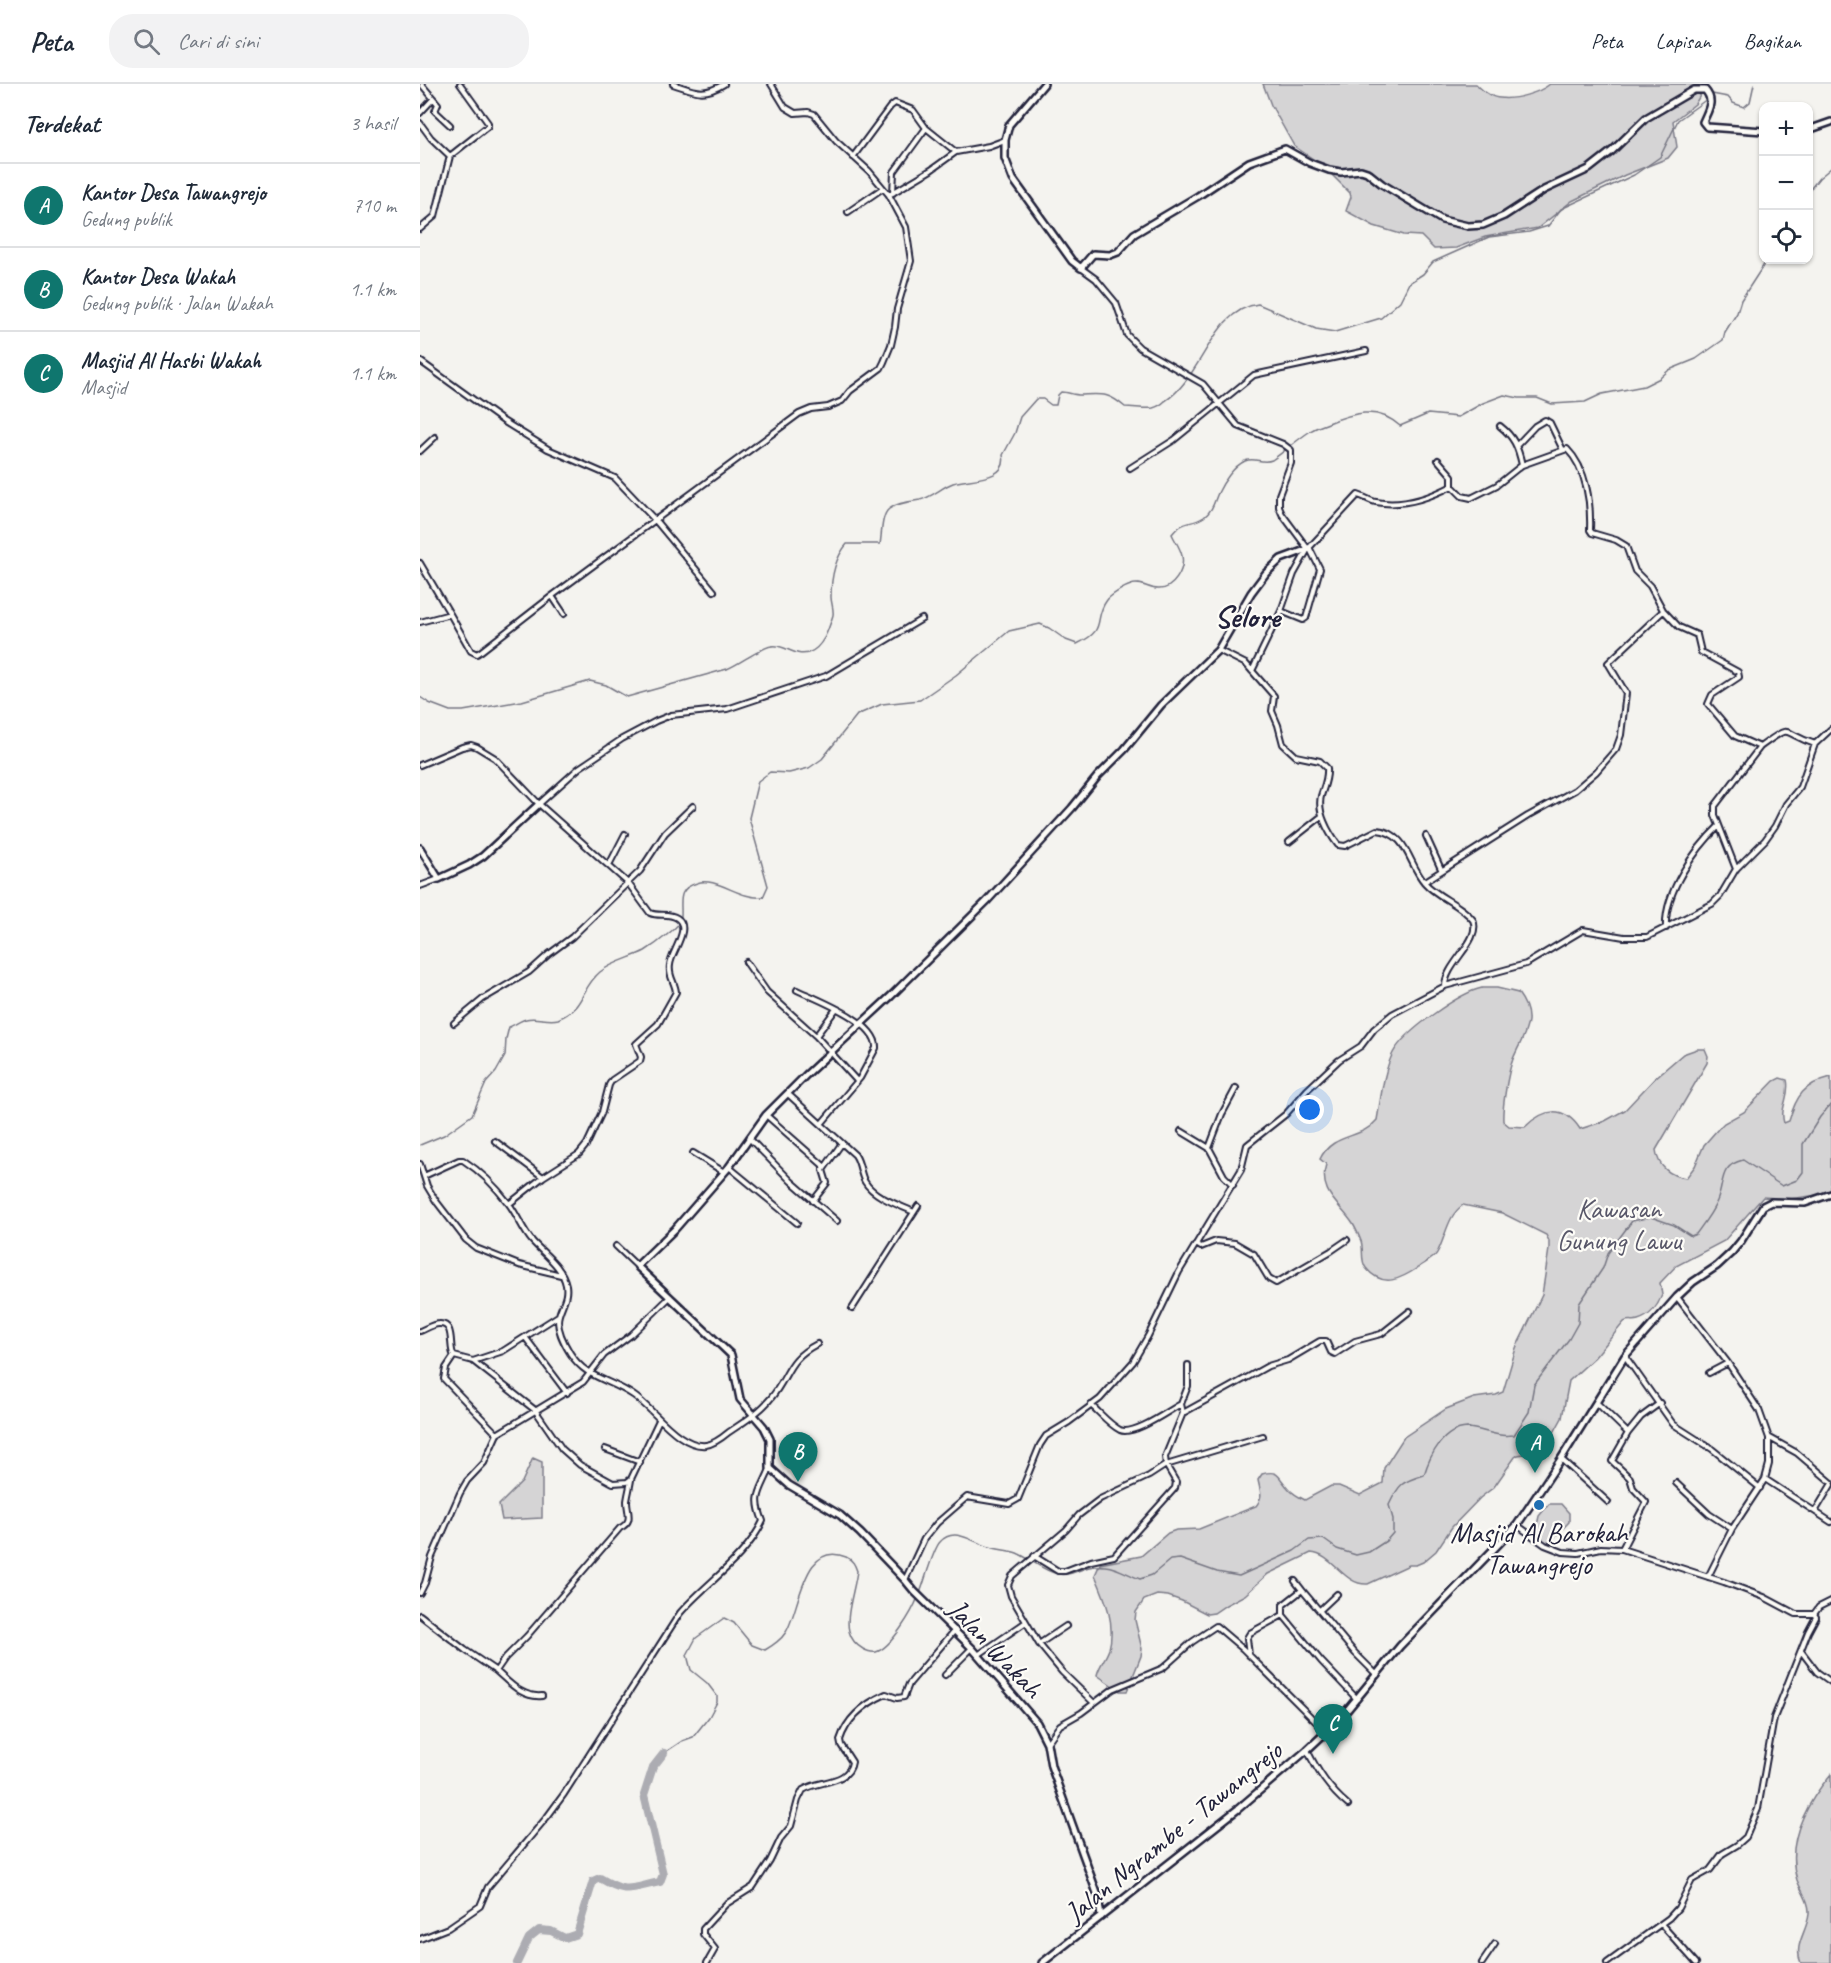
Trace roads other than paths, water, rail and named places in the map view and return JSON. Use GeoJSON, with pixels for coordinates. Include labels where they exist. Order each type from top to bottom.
{"type":"FeatureCollection","features":[{"type":"Feature","properties":{"kind":"street"},"geometry":{"type":"LineString","coordinates":[[420,229],[435,216],[450,156],[488,126],[460,84]]}},
{"type":"Feature","properties":{"kind":"street"},"geometry":{"type":"LineString","coordinates":[[673,84],[700,93],[709,93],[724,84]]}},
{"type":"Feature","properties":{"kind":"street"},"geometry":{"type":"LineString","coordinates":[[420,563],[467,645],[477,654],[799,414],[842,401],[856,385],[881,368],[891,345],[897,309],[911,261],[906,227],[891,194],[836,141],[814,114],[790,111],[771,84]]}},
{"type":"Feature","properties":{"kind":"street"},"geometry":{"type":"LineString","coordinates":[[1044,84],[1008,125],[1005,158],[1013,179],[1072,261],[1096,279],[1116,303],[1127,334],[1133,342],[1203,384],[1238,426],[1287,446],[1291,450],[1291,463],[1279,495],[1280,507],[1282,514],[1309,548],[1320,569],[1306,618],[1303,620],[1281,611]]}},
{"type":"Feature","properties":{"kind":"street"},"geometry":{"type":"LineString","coordinates":[[422,85],[438,104],[435,111],[450,125]]}},
{"type":"Feature","properties":{"kind":"street"},"geometry":{"type":"LineString","coordinates":[[1081,268],[1093,254],[1110,255],[1118,252],[1134,234],[1250,162],[1285,149],[1310,163],[1329,170],[1367,172],[1402,197],[1442,220],[1468,226],[1483,225],[1504,216],[1544,190],[1589,169],[1612,151],[1646,118],[1694,90],[1704,90],[1709,96],[1710,106],[1703,122],[1707,127],[1759,131]]}},
{"type":"Feature","properties":{"kind":"street"},"geometry":{"type":"LineString","coordinates":[[420,113],[433,99]]}},
{"type":"Feature","properties":{"kind":"street"},"geometry":{"type":"LineString","coordinates":[[853,157],[893,104],[913,110],[926,128],[956,152]]}},
{"type":"Feature","properties":{"kind":"street"},"geometry":{"type":"LineString","coordinates":[[1813,129],[1831,122]]}},
{"type":"Feature","properties":{"kind":"street"},"geometry":{"type":"LineString","coordinates":[[420,123],[431,138],[450,156]]}},
{"type":"Feature","properties":{"kind":"street"},"geometry":{"type":"LineString","coordinates":[[891,194],[894,172],[926,128]]}},
{"type":"Feature","properties":{"kind":"street"},"geometry":{"type":"LineString","coordinates":[[891,194],[956,152],[989,146],[1005,140]]}},
{"type":"Feature","properties":{"kind":"street"},"geometry":{"type":"LineString","coordinates":[[848,212],[883,188]]}},
{"type":"Feature","properties":{"kind":"street"},"geometry":{"type":"LineString","coordinates":[[1130,468],[1174,440],[1254,375],[1366,351]]}},
{"type":"Feature","properties":{"kind":"street"},"geometry":{"type":"LineString","coordinates":[[420,361],[503,421],[548,448],[615,478],[655,520],[714,591]]}},
{"type":"Feature","properties":{"kind":"street"},"geometry":{"type":"LineString","coordinates":[[1517,445],[1535,426],[1545,420],[1550,423],[1563,450]]}},
{"type":"Feature","properties":{"kind":"street"},"geometry":{"type":"LineString","coordinates":[[1500,426],[1511,435],[1517,445],[1522,465]]}},
{"type":"Feature","properties":{"kind":"street"},"geometry":{"type":"LineString","coordinates":[[420,451],[435,437]]}},
{"type":"Feature","properties":{"kind":"street"},"geometry":{"type":"LineString","coordinates":[[1438,460],[1452,476],[1452,486],[1462,496],[1470,498],[1497,485],[1522,465],[1563,450],[1569,451],[1583,474],[1591,505],[1590,530],[1594,534],[1616,540],[1626,546],[1635,572],[1647,582],[1663,610],[1679,627],[1697,635],[1701,652],[1738,672],[1739,677],[1712,695],[1708,704],[1735,736],[1760,747]]}},
{"type":"Feature","properties":{"kind":"street"},"geometry":{"type":"LineString","coordinates":[[1252,671],[1281,611],[1294,574],[1309,548],[1358,495],[1379,503],[1417,501],[1431,497],[1452,486]]}},
{"type":"Feature","properties":{"kind":"street"},"geometry":{"type":"LineString","coordinates":[[638,1267],[639,1263],[675,1229],[729,1167],[766,1115],[987,900],[1124,750],[1161,705],[1218,650],[1251,593],[1266,573],[1281,559],[1309,548]]}},
{"type":"Feature","properties":{"kind":"street"},"geometry":{"type":"LineString","coordinates":[[552,596],[564,614]]}},
{"type":"Feature","properties":{"kind":"street"},"geometry":{"type":"LineString","coordinates":[[1424,882],[1441,869],[1575,790],[1616,750],[1621,735],[1626,693],[1608,663],[1663,610]]}},
{"type":"Feature","properties":{"kind":"street"},"geometry":{"type":"LineString","coordinates":[[420,622],[450,614]]}},
{"type":"Feature","properties":{"kind":"street"},"geometry":{"type":"LineString","coordinates":[[420,886],[470,865],[483,856],[579,768],[622,739],[671,715],[727,709],[826,676],[922,619]]}},
{"type":"Feature","properties":{"kind":"street"},"geometry":{"type":"LineString","coordinates":[[1218,650],[1246,664],[1274,696],[1272,711],[1283,744],[1296,756],[1320,761],[1328,768],[1328,777],[1320,797],[1322,816],[1334,840],[1340,846],[1344,846],[1377,830],[1394,835],[1410,854],[1424,882],[1470,916],[1475,924],[1474,934],[1446,975],[1445,986]]}},
{"type":"Feature","properties":{"kind":"street"},"geometry":{"type":"LineString","coordinates":[[905,1580],[924,1539],[942,1516],[967,1497],[1014,1503],[1024,1487],[1040,1445],[1046,1436],[1110,1389],[1132,1362],[1148,1336],[1179,1272],[1233,1185],[1241,1170],[1247,1145],[1286,1114],[1307,1090],[1339,1060],[1361,1046],[1383,1021],[1445,986],[1526,964],[1583,930],[1637,938],[1654,935],[1713,904],[1736,869],[1765,840],[1775,826],[1786,804],[1800,787],[1815,744],[1831,729]]}},
{"type":"Feature","properties":{"kind":"street"},"geometry":{"type":"LineString","coordinates":[[1736,869],[1714,815],[1717,802],[1760,747],[1780,732],[1786,731],[1815,744]]}},
{"type":"Feature","properties":{"kind":"street"},"geometry":{"type":"LineString","coordinates":[[420,765],[443,753],[471,745],[495,758],[539,804],[628,883],[650,914],[669,914],[680,920],[683,928],[670,963],[671,980],[676,992],[658,1024],[636,1044],[641,1059],[612,1080],[602,1112],[587,1144],[579,1154],[509,1204]]}},
{"type":"Feature","properties":{"kind":"street"},"geometry":{"type":"LineString","coordinates":[[454,1023],[483,999],[536,967],[549,954],[573,937],[640,871],[665,833],[693,806]]}},
{"type":"Feature","properties":{"kind":"street"},"geometry":{"type":"LineString","coordinates":[[1289,842],[1322,816]]}},
{"type":"Feature","properties":{"kind":"street"},"geometry":{"type":"LineString","coordinates":[[1666,928],[1665,915],[1672,895],[1702,845],[1719,826]]}},
{"type":"Feature","properties":{"kind":"street"},"geometry":{"type":"LineString","coordinates":[[609,866],[625,834]]}},
{"type":"Feature","properties":{"kind":"street"},"geometry":{"type":"LineString","coordinates":[[1426,836],[1441,869]]}},
{"type":"Feature","properties":{"kind":"street"},"geometry":{"type":"LineString","coordinates":[[420,848],[439,879]]}},
{"type":"Feature","properties":{"kind":"street"},"geometry":{"type":"LineString","coordinates":[[746,962],[767,992],[816,1036],[857,1081]]}},
{"type":"Feature","properties":{"kind":"street"},"geometry":{"type":"LineString","coordinates":[[797,990],[863,1023],[874,1038],[876,1048],[857,1081],[822,1123]]}},
{"type":"Feature","properties":{"kind":"street"},"geometry":{"type":"LineString","coordinates":[[816,1036],[836,1009]]}},
{"type":"Feature","properties":{"kind":"street"},"geometry":{"type":"LineString","coordinates":[[1209,1148],[1222,1114],[1236,1088]]}},
{"type":"Feature","properties":{"kind":"street"},"geometry":{"type":"LineString","coordinates":[[788,1094],[822,1123],[858,1160],[863,1178],[871,1190],[914,1212]]}},
{"type":"Feature","properties":{"kind":"street"},"geometry":{"type":"LineString","coordinates":[[766,1115],[825,1167]]}},
{"type":"Feature","properties":{"kind":"street"},"geometry":{"type":"LineString","coordinates":[[1181,1131],[1209,1148],[1224,1176],[1233,1185]]}},
{"type":"Feature","properties":{"kind":"street"},"geometry":{"type":"LineString","coordinates":[[750,1139],[837,1221]]}},
{"type":"Feature","properties":{"kind":"street"},"geometry":{"type":"LineString","coordinates":[[495,1141],[543,1178]]}},
{"type":"Feature","properties":{"kind":"street"},"geometry":{"type":"LineString","coordinates":[[813,1200],[826,1183],[823,1173],[825,1167],[843,1143]]}},
{"type":"Feature","properties":{"kind":"street"},"geometry":{"type":"LineString","coordinates":[[693,1153],[724,1172]]}},
{"type":"Feature","properties":{"kind":"street"},"geometry":{"type":"LineString","coordinates":[[424,1176],[459,1160],[464,1160],[509,1204],[533,1242],[549,1256],[561,1275],[567,1291],[558,1316],[503,1351],[473,1361]]}},
{"type":"Feature","properties":{"kind":"street"},"geometry":{"type":"LineString","coordinates":[[420,1164],[427,1186],[447,1218],[476,1248],[519,1265],[561,1275]]}},
{"type":"Feature","properties":{"kind":"street"},"geometry":{"type":"LineString","coordinates":[[729,1167],[797,1223]]}},
{"type":"Feature","properties":{"kind":"street","name":"Jalan Ngrambe - Tawangrejo"},"geometry":{"type":"LineString","coordinates":[[1041,1963],[1238,1809],[1327,1732],[1357,1700],[1400,1647],[1517,1525],[1625,1356],[1677,1297],[1732,1252],[1763,1206],[1771,1202],[1805,1203],[1831,1194]]}},
{"type":"Feature","properties":{"kind":"street"},"geometry":{"type":"LineString","coordinates":[[852,1309],[918,1206]]}},
{"type":"Feature","properties":{"kind":"street"},"geometry":{"type":"LineString","coordinates":[[1196,1244],[1201,1247],[1216,1241],[1235,1243],[1254,1254],[1269,1279],[1276,1283],[1347,1240]]}},
{"type":"Feature","properties":{"kind":"street"},"geometry":{"type":"LineString","coordinates":[[420,1939],[448,1928],[480,1906],[488,1887],[547,1817],[680,1613],[746,1548],[763,1521],[757,1501],[770,1468],[770,1439],[764,1427],[740,1399],[731,1354],[616,1246]]}},
{"type":"Feature","properties":{"kind":"street"},"geometry":{"type":"LineString","coordinates":[[420,1593],[432,1557],[460,1493],[467,1481],[484,1463],[496,1434],[583,1382],[604,1355],[632,1335],[671,1296]]}},
{"type":"Feature","properties":{"kind":"street"},"geometry":{"type":"LineString","coordinates":[[1677,1297],[1728,1363],[1759,1410],[1769,1438],[1769,1464],[1765,1479],[1732,1529],[1708,1577]]}},
{"type":"Feature","properties":{"kind":"street"},"geometry":{"type":"LineString","coordinates":[[1183,1413],[1269,1366],[1288,1360],[1320,1341],[1326,1341],[1331,1352],[1335,1354],[1355,1341],[1381,1334],[1410,1311]]}},
{"type":"Feature","properties":{"kind":"street"},"geometry":{"type":"LineString","coordinates":[[558,1316],[561,1335],[571,1354],[589,1374],[631,1393],[642,1401],[659,1420],[689,1442],[706,1445],[753,1416],[773,1396],[795,1360],[817,1344]]}},
{"type":"Feature","properties":{"kind":"street"},"geometry":{"type":"LineString","coordinates":[[420,1331],[441,1323],[447,1326],[450,1331],[450,1349],[454,1356],[473,1361],[535,1410],[562,1449],[580,1465],[613,1483],[631,1479]]}},
{"type":"Feature","properties":{"kind":"street"},"geometry":{"type":"LineString","coordinates":[[525,1337],[567,1393]]}},
{"type":"Feature","properties":{"kind":"street"},"geometry":{"type":"LineString","coordinates":[[454,1356],[446,1368],[444,1379],[496,1434]]}},
{"type":"Feature","properties":{"kind":"street"},"geometry":{"type":"LineString","coordinates":[[1625,1356],[1673,1424],[1712,1449],[1760,1488]]}},
{"type":"Feature","properties":{"kind":"street"},"geometry":{"type":"LineString","coordinates":[[1709,1373],[1728,1363]]}},
{"type":"Feature","properties":{"kind":"street"},"geometry":{"type":"LineString","coordinates":[[1032,1557],[1058,1571],[1065,1571],[1117,1554],[1175,1488],[1176,1482],[1164,1457],[1183,1413],[1181,1404],[1188,1386],[1188,1365]]}},
{"type":"Feature","properties":{"kind":"street"},"geometry":{"type":"LineString","coordinates":[[1597,1403],[1628,1433]]}},
{"type":"Feature","properties":{"kind":"street"},"geometry":{"type":"LineString","coordinates":[[1622,1549],[1646,1502],[1634,1488],[1630,1478],[1612,1461],[1628,1433],[1641,1417],[1660,1403]]}},
{"type":"Feature","properties":{"kind":"street"},"geometry":{"type":"LineString","coordinates":[[1091,1405],[1114,1426],[1125,1431],[1136,1429],[1181,1404]]}},
{"type":"Feature","properties":{"kind":"street"},"geometry":{"type":"LineString","coordinates":[[496,1671],[620,1528],[628,1522],[630,1516],[627,1500],[631,1479],[659,1420]]}},
{"type":"Feature","properties":{"kind":"street"},"geometry":{"type":"LineString","coordinates":[[1095,1703],[1062,1672],[1039,1644],[1014,1604],[1008,1585],[1012,1576],[1025,1562],[1066,1530],[1079,1515],[1100,1499],[1149,1476],[1166,1465],[1263,1436]]}},
{"type":"Feature","properties":{"kind":"street"},"geometry":{"type":"LineString","coordinates":[[1769,1438],[1797,1453],[1831,1484],[1816,1510]]}},
{"type":"Feature","properties":{"kind":"street"},"geometry":{"type":"LineString","coordinates":[[605,1449],[640,1462]]}},
{"type":"Feature","properties":{"kind":"street"},"geometry":{"type":"LineString","coordinates":[[1561,1459],[1608,1502]]}},
{"type":"Feature","properties":{"kind":"street","name":"Jalan Wakah"},"geometry":{"type":"LineString","coordinates":[[770,1468],[789,1485],[840,1515],[955,1630],[1038,1723],[1047,1743],[1051,1766],[1098,1896],[1101,1917]]}},
{"type":"Feature","properties":{"kind":"street"},"geometry":{"type":"LineString","coordinates":[[1765,1479],[1831,1521]]}},
{"type":"Feature","properties":{"kind":"street"},"geometry":{"type":"LineString","coordinates":[[1676,1483],[1709,1514],[1732,1529]]}},
{"type":"Feature","properties":{"kind":"street"},"geometry":{"type":"LineString","coordinates":[[1517,1525],[1545,1545],[1563,1552],[1578,1553],[1602,1548],[1622,1549],[1764,1597],[1796,1614],[1814,1614]]}},
{"type":"Feature","properties":{"kind":"street"},"geometry":{"type":"LineString","coordinates":[[1295,1581],[1355,1653],[1377,1675]]}},
{"type":"Feature","properties":{"kind":"street"},"geometry":{"type":"LineString","coordinates":[[1302,1590],[1283,1605],[1283,1615],[1357,1700]]}},
{"type":"Feature","properties":{"kind":"street"},"geometry":{"type":"LineString","coordinates":[[1320,1610],[1337,1594]]}},
{"type":"Feature","properties":{"kind":"street"},"geometry":{"type":"LineString","coordinates":[[1814,1614],[1819,1607],[1831,1601]]}},
{"type":"Feature","properties":{"kind":"street"},"geometry":{"type":"LineString","coordinates":[[1607,1963],[1662,1925],[1678,1908],[1692,1880],[1710,1870],[1722,1854],[1742,1841],[1751,1828],[1760,1803],[1774,1718],[1808,1632],[1816,1620],[1814,1614]]}},
{"type":"Feature","properties":{"kind":"street"},"geometry":{"type":"LineString","coordinates":[[420,1615],[524,1694],[542,1696]]}},
{"type":"Feature","properties":{"kind":"street"},"geometry":{"type":"LineString","coordinates":[[1249,1656],[1247,1638],[1250,1633],[1283,1615]]}},
{"type":"Feature","properties":{"kind":"street"},"geometry":{"type":"LineString","coordinates":[[978,1655],[1026,1622]]}},
{"type":"Feature","properties":{"kind":"street"},"geometry":{"type":"LineString","coordinates":[[1039,1644],[1066,1626]]}},
{"type":"Feature","properties":{"kind":"street"},"geometry":{"type":"LineString","coordinates":[[1047,1743],[1060,1725],[1113,1689],[1163,1668],[1213,1626],[1219,1627],[1327,1732]]}},
{"type":"Feature","properties":{"kind":"street"},"geometry":{"type":"LineString","coordinates":[[707,1963],[715,1949],[703,1934],[703,1929],[726,1904],[753,1887],[790,1826],[803,1790],[809,1786],[842,1777],[850,1770],[852,1762],[840,1740],[852,1718],[867,1704],[886,1694],[897,1698],[904,1697],[909,1684],[955,1630]]}},
{"type":"Feature","properties":{"kind":"street"},"geometry":{"type":"LineString","coordinates":[[945,1675],[972,1648]]}},
{"type":"Feature","properties":{"kind":"street"},"geometry":{"type":"LineString","coordinates":[[1801,1650],[1817,1672],[1831,1682]]}},
{"type":"Feature","properties":{"kind":"street"},"geometry":{"type":"LineString","coordinates":[[1307,1750],[1323,1780],[1348,1805]]}},
{"type":"Feature","properties":{"kind":"street"},"geometry":{"type":"LineString","coordinates":[[1662,1925],[1696,1963]]}},
{"type":"Feature","properties":{"kind":"street"},"geometry":{"type":"LineString","coordinates":[[1482,1963],[1495,1944]]}},
{"type":"Feature","properties":{"kind":"waterway"},"geometry":{"type":"LineString","coordinates":[[1710,96],[1712,94],[1728,97],[1733,103],[1744,107],[1750,102],[1754,84]]}},
{"type":"Feature","properties":{"kind":"waterway"},"geometry":{"type":"LineString","coordinates":[[420,697],[450,711],[463,711],[522,701],[590,681],[606,685],[627,697],[727,669],[767,647],[776,646],[803,654],[808,653],[818,647],[830,626],[833,613],[831,597],[833,576],[839,556],[847,544],[880,544],[884,516],[889,509],[924,499],[953,483],[986,477],[1000,470],[1003,455],[1015,433],[1020,417],[1036,399],[1043,399],[1051,405],[1056,405],[1061,392],[1078,395],[1099,394],[1109,396],[1125,407],[1156,407],[1178,390],[1189,377],[1218,331],[1229,318],[1242,309],[1258,304],[1316,329],[1335,332],[1381,318],[1400,301],[1409,283],[1423,274],[1433,262],[1489,237],[1529,232],[1548,226],[1561,209],[1634,175],[1660,157],[1678,120],[1707,99]]}},
{"type":"Feature","properties":{"kind":"waterway"},"geometry":{"type":"LineString","coordinates":[[1813,186],[1831,168]]}},
{"type":"Feature","properties":{"kind":"waterway"},"geometry":{"type":"LineString","coordinates":[[420,1145],[444,1135],[472,1115],[486,1083],[496,1072],[505,1056],[509,1027],[526,1019],[554,1020],[567,1015],[578,1004],[600,972],[645,951],[660,941],[680,922],[683,892],[690,886],[704,882],[712,883],[746,895],[763,897],[768,886],[749,818],[758,781],[770,772],[789,773],[809,768],[822,759],[857,715],[882,704],[920,700],[956,675],[1009,631],[1040,624],[1077,644],[1087,639],[1097,629],[1103,607],[1118,591],[1134,584],[1158,589],[1173,583],[1180,573],[1182,556],[1172,534],[1180,527],[1204,517],[1211,509],[1226,479],[1245,461],[1272,460],[1313,429],[1355,414],[1382,415],[1400,426],[1428,414],[1458,417],[1483,403],[1504,395],[1537,398],[1552,404],[1585,402],[1602,394],[1644,386],[1660,378],[1669,370],[1696,359],[1723,340],[1741,300],[1764,264]]}},
{"type":"Feature","properties":{"kind":"waterway"},"geometry":{"type":"LineString","coordinates":[[920,1593],[937,1546],[946,1537],[952,1535],[1017,1553],[1058,1574],[1104,1566],[1116,1568],[1140,1579],[1152,1575],[1170,1560],[1180,1559],[1217,1572],[1239,1576],[1294,1551],[1309,1540],[1323,1539],[1337,1549],[1356,1555],[1369,1552],[1386,1541],[1393,1533],[1393,1519],[1389,1505],[1395,1492],[1405,1482],[1424,1475],[1430,1459],[1444,1438],[1459,1429],[1467,1428],[1514,1435],[1529,1412],[1534,1385],[1569,1339],[1578,1323],[1579,1304],[1603,1268],[1608,1253],[1632,1221],[1651,1217],[1674,1225],[1691,1236],[1696,1234],[1715,1205],[1726,1171],[1730,1166],[1743,1160],[1782,1186],[1797,1180],[1803,1172],[1803,1144],[1831,1104]]}},
{"type":"Feature","properties":{"kind":"waterway"},"geometry":{"type":"LineString","coordinates":[[664,1753],[682,1741],[693,1737],[709,1717],[717,1702],[717,1696],[707,1683],[691,1670],[687,1655],[696,1638],[724,1618],[734,1623],[752,1645],[765,1650],[786,1632],[805,1580],[820,1558],[832,1554],[846,1557],[854,1565],[857,1571],[849,1610],[849,1631],[858,1646],[871,1652],[882,1649],[895,1637],[918,1597]]}},
{"type":"Feature","properties":{"kind":"waterway"},"geometry":{"type":"LineString","coordinates":[[517,1963],[529,1938],[539,1930],[551,1931],[565,1938],[577,1934],[593,1881],[600,1878],[617,1887],[629,1889],[660,1882],[663,1874],[644,1795],[653,1767],[664,1753]]}},
{"type":"Feature","properties":{"kind":"place","name":"Kantor Desa Tawangrejo"},"geometry":{"type":"Point","coordinates":[1535,1473]}},
{"type":"Feature","properties":{"kind":"place","name":"Kantor Desa Wakah"},"geometry":{"type":"Point","coordinates":[798,1482]}},
{"type":"Feature","properties":{"kind":"place","name":"Masjid Al Barokah Tawangrejo"},"geometry":{"type":"Point","coordinates":[1539,1505]}},
{"type":"Feature","properties":{"kind":"place","name":"Masjid Al Hasbi Wakah"},"geometry":{"type":"Point","coordinates":[1333,1754]}},
{"type":"Feature","properties":{"kind":"district","name":"Selore"},"geometry":{"type":"Point","coordinates":[1247,616]}},
{"type":"Feature","properties":{"kind":"park label","name":"Kawasan Gunung Lawu"},"geometry":{"type":"Point","coordinates":[1619,1224]}}]}
